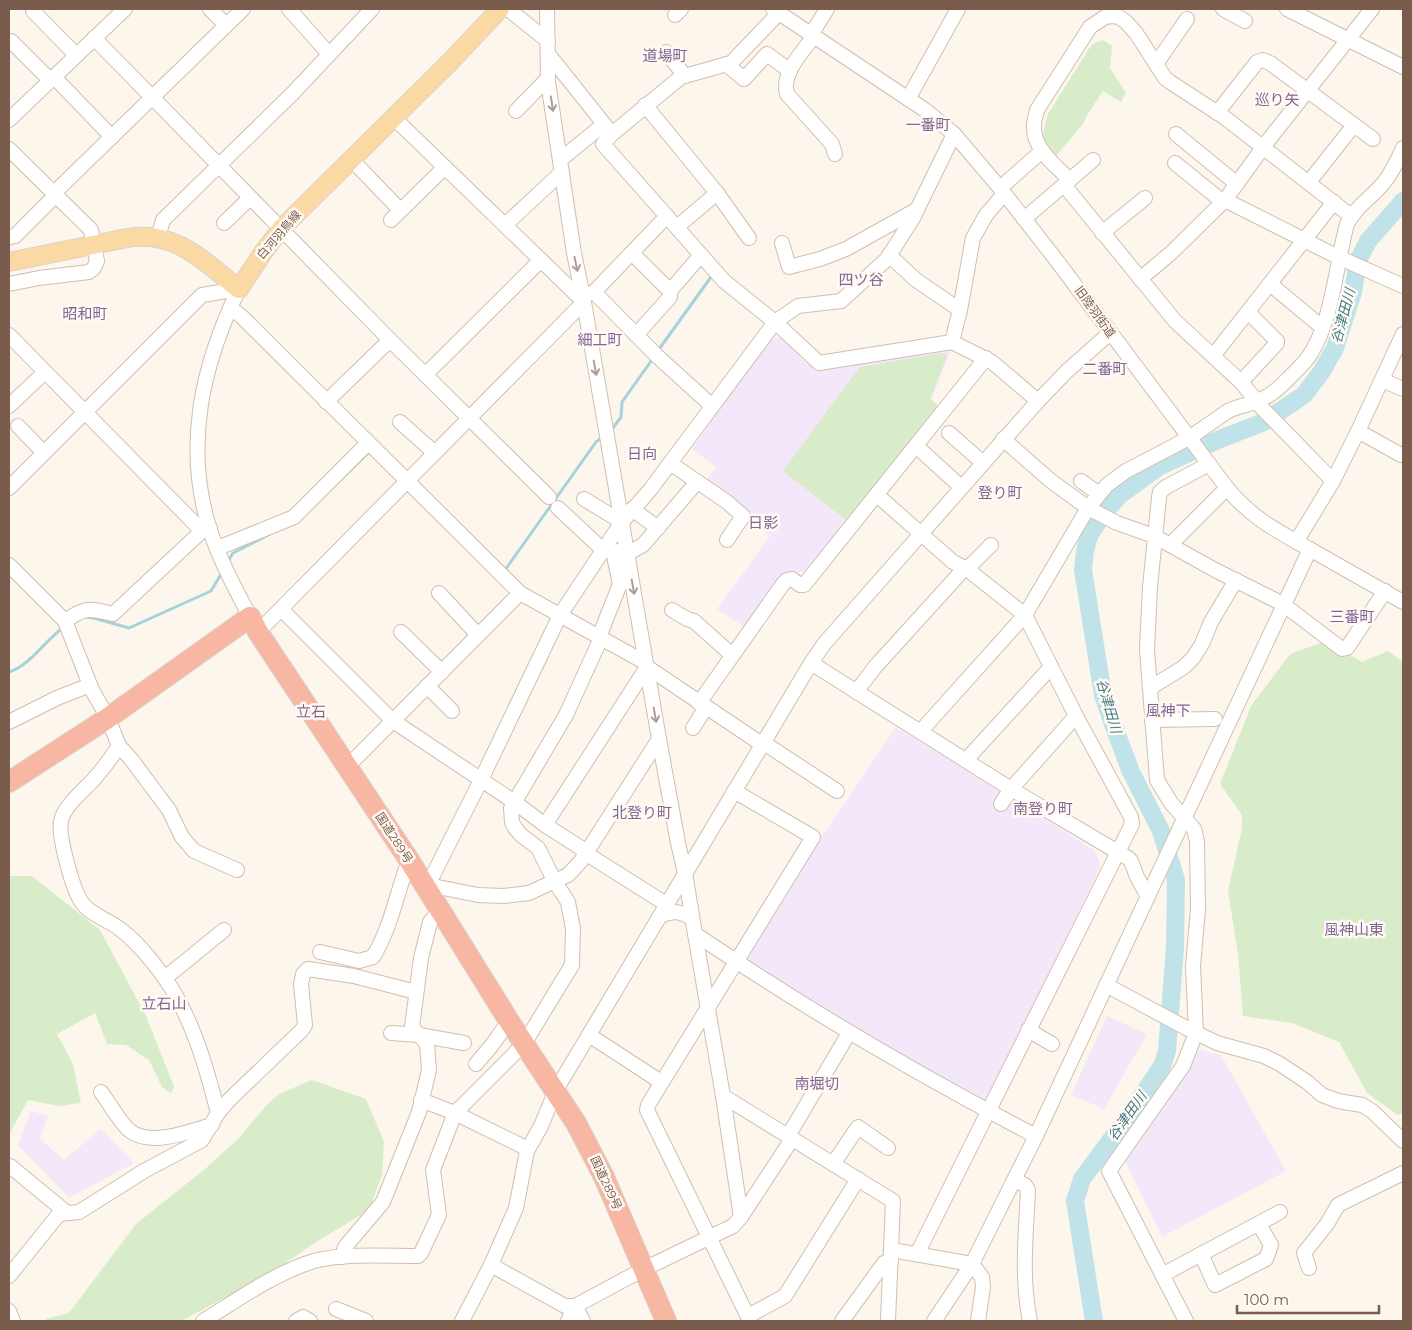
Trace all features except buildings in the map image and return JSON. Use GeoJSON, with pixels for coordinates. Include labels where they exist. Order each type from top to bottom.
{"type":"FeatureCollection","features":[{"type":"Feature","properties":{"kind":"highway"},"geometry":{"type":"LineString","coordinates":[[9,782],[254,624]]}},
{"type":"Feature","properties":{"kind":"highway","name":"国道289号"},"geometry":{"type":"LineString","coordinates":[[254,624],[409,860],[509,1021],[576,1123],[604,1177],[666,1321]]}},
{"type":"Feature","properties":{"kind":"main road","name":"白河羽鳥線"},"geometry":{"type":"LineString","coordinates":[[239,289],[281,229],[450,62],[500,9]]}},
{"type":"Feature","properties":{"kind":"main road"},"geometry":{"type":"LineString","coordinates":[[9,262],[137,236],[158,237],[178,244],[189,251],[239,289]]}},
{"type":"Feature","properties":{"kind":"street"},"geometry":{"type":"LineString","coordinates":[[9,120],[125,9]]}},
{"type":"Feature","properties":{"kind":"street"},"geometry":{"type":"LineString","coordinates":[[210,9],[226,25]]}},
{"type":"Feature","properties":{"kind":"street"},"geometry":{"type":"LineString","coordinates":[[9,237],[15,236],[151,98],[243,9]]}},
{"type":"Feature","properties":{"kind":"street"},"geometry":{"type":"LineString","coordinates":[[289,9],[329,54]]}},
{"type":"Feature","properties":{"kind":"street"},"geometry":{"type":"LineString","coordinates":[[158,237],[163,220],[292,94],[372,9]]}},
{"type":"Feature","properties":{"kind":"street"},"geometry":{"type":"LineString","coordinates":[[508,9],[548,48],[608,129]]}},
{"type":"Feature","properties":{"kind":"street"},"geometry":{"type":"LineString","coordinates":[[547,9],[548,78],[574,253],[587,297],[622,522],[659,739],[678,843],[686,873],[694,934],[723,1096],[741,1217]]}},
{"type":"Feature","properties":{"kind":"street"},"geometry":{"type":"LineString","coordinates":[[826,9],[790,71],[785,88],[787,94],[832,144],[835,154]]}},
{"type":"Feature","properties":{"kind":"street"},"geometry":{"type":"LineString","coordinates":[[1223,9],[1245,21]]}},
{"type":"Feature","properties":{"kind":"street"},"geometry":{"type":"LineString","coordinates":[[1287,9],[1403,67]]}},
{"type":"Feature","properties":{"kind":"street"},"geometry":{"type":"LineString","coordinates":[[1140,279],[1171,253],[1224,201],[1372,9]]}},
{"type":"Feature","properties":{"kind":"street"},"geometry":{"type":"LineString","coordinates":[[908,99],[954,10]]}},
{"type":"Feature","properties":{"kind":"street"},"geometry":{"type":"LineString","coordinates":[[33,11],[76,54]]}},
{"type":"Feature","properties":{"kind":"street"},"geometry":{"type":"LineString","coordinates":[[505,225],[561,166],[608,129],[645,106],[685,76],[731,63],[776,11]]}},
{"type":"Feature","properties":{"kind":"street","name":"旧陸羽街道"},"geometry":{"type":"LineString","coordinates":[[776,11],[925,110],[954,134],[1054,257],[1110,334],[1227,488],[1246,510],[1296,542],[1403,602]]}},
{"type":"Feature","properties":{"kind":"street"},"geometry":{"type":"LineString","coordinates":[[1333,481],[1241,382],[1175,321],[1102,233],[1035,140],[1034,126],[1037,110],[1100,13],[1119,17],[1136,33],[1165,78],[1217,113],[1351,216]]}},
{"type":"Feature","properties":{"kind":"street"},"geometry":{"type":"LineString","coordinates":[[1156,64],[1187,19]]}},
{"type":"Feature","properties":{"kind":"street"},"geometry":{"type":"LineString","coordinates":[[94,38],[390,340],[549,497]]}},
{"type":"Feature","properties":{"kind":"street"},"geometry":{"type":"LineString","coordinates":[[11,40],[112,137]]}},
{"type":"Feature","properties":{"kind":"street"},"geometry":{"type":"LineString","coordinates":[[666,52],[685,76]]}},
{"type":"Feature","properties":{"kind":"street"},"geometry":{"type":"LineString","coordinates":[[726,64],[744,79],[767,54],[790,71]]}},
{"type":"Feature","properties":{"kind":"street"},"geometry":{"type":"LineString","coordinates":[[1217,113],[1257,62],[1263,60],[1309,91],[1372,139]]}},
{"type":"Feature","properties":{"kind":"street"},"geometry":{"type":"LineString","coordinates":[[516,111],[548,78]]}},
{"type":"Feature","properties":{"kind":"street"},"geometry":{"type":"LineString","coordinates":[[645,106],[750,238]]}},
{"type":"Feature","properties":{"kind":"street"},"geometry":{"type":"LineString","coordinates":[[394,118],[579,297],[587,297],[636,335],[712,406]]}},
{"type":"Feature","properties":{"kind":"street"},"geometry":{"type":"LineString","coordinates":[[1309,182],[1354,125]]}},
{"type":"Feature","properties":{"kind":"street"},"geometry":{"type":"LineString","coordinates":[[608,129],[603,144],[724,281],[775,322],[819,363],[952,342],[986,358],[1038,401]]}},
{"type":"Feature","properties":{"kind":"street"},"geometry":{"type":"LineString","coordinates":[[342,1257],[345,1247],[384,1202],[418,1112],[429,1070],[427,1044],[412,1027],[421,958],[430,922],[432,899],[481,780],[560,615],[622,522],[650,490],[775,322],[798,306],[841,301],[889,255],[916,210],[954,134]]}},
{"type":"Feature","properties":{"kind":"street"},"geometry":{"type":"LineString","coordinates":[[1176,134],[1237,184]]}},
{"type":"Feature","properties":{"kind":"street"},"geometry":{"type":"LineString","coordinates":[[9,148],[90,230],[97,261],[94,268],[89,272],[9,284]]}},
{"type":"Feature","properties":{"kind":"street"},"geometry":{"type":"LineString","coordinates":[[920,732],[1025,615],[1088,508],[1108,485],[1126,471],[1191,440],[1235,407],[1260,404],[1280,388],[1311,354],[1323,328],[1344,259],[1347,224],[1359,206],[1390,175],[1403,148]]}},
{"type":"Feature","properties":{"kind":"street"},"geometry":{"type":"LineString","coordinates":[[952,342],[960,310],[973,238],[1002,191],[1042,150]]}},
{"type":"Feature","properties":{"kind":"street"},"geometry":{"type":"LineString","coordinates":[[352,160],[395,215],[445,167]]}},
{"type":"Feature","properties":{"kind":"street"},"geometry":{"type":"LineString","coordinates":[[1024,219],[1093,160]]}},
{"type":"Feature","properties":{"kind":"street"},"geometry":{"type":"LineString","coordinates":[[1175,163],[1224,201],[1403,286]]}},
{"type":"Feature","properties":{"kind":"street"},"geometry":{"type":"LineString","coordinates":[[677,227],[716,193]]}},
{"type":"Feature","properties":{"kind":"street"},"geometry":{"type":"LineString","coordinates":[[224,223],[250,198]]}},
{"type":"Feature","properties":{"kind":"street"},"geometry":{"type":"LineString","coordinates":[[1102,233],[1145,198]]}},
{"type":"Feature","properties":{"kind":"street"},"geometry":{"type":"LineString","coordinates":[[1213,356],[1334,202]]}},
{"type":"Feature","properties":{"kind":"street"},"geometry":{"type":"LineString","coordinates":[[782,243],[790,267],[820,259],[846,249],[916,210]]}},
{"type":"Feature","properties":{"kind":"street"},"geometry":{"type":"LineString","coordinates":[[9,335],[85,412],[206,529],[218,548],[232,582],[254,624],[281,609],[667,216]]}},
{"type":"Feature","properties":{"kind":"street"},"geometry":{"type":"LineString","coordinates":[[632,252],[670,291]]}},
{"type":"Feature","properties":{"kind":"street"},"geometry":{"type":"LineString","coordinates":[[636,335],[670,297],[670,291],[701,255]]}},
{"type":"Feature","properties":{"kind":"street"},"geometry":{"type":"LineString","coordinates":[[889,255],[916,280],[960,310]]}},
{"type":"Feature","properties":{"kind":"street"},"geometry":{"type":"LineString","coordinates":[[425,375],[541,260]]}},
{"type":"Feature","properties":{"kind":"street"},"geometry":{"type":"LineString","coordinates":[[1270,284],[1323,328]]}},
{"type":"Feature","properties":{"kind":"street"},"geometry":{"type":"LineString","coordinates":[[206,529],[197,444],[199,416],[209,363],[239,289]]}},
{"type":"Feature","properties":{"kind":"street"},"geometry":{"type":"LineString","coordinates":[[9,488],[202,294],[239,289]]}},
{"type":"Feature","properties":{"kind":"street"},"geometry":{"type":"LineString","coordinates":[[230,308],[241,316],[406,482],[520,593],[646,665],[757,741],[764,742],[837,791]]}},
{"type":"Feature","properties":{"kind":"street"},"geometry":{"type":"LineString","coordinates":[[1241,382],[1271,352],[1277,343],[1248,312]]}},
{"type":"Feature","properties":{"kind":"street"},"geometry":{"type":"LineString","coordinates":[[462,1321],[491,1265],[516,1208],[528,1149],[541,1126],[556,1090],[811,663],[824,644],[1003,439],[1067,371],[1110,334]]}},
{"type":"Feature","properties":{"kind":"street"},"geometry":{"type":"LineString","coordinates":[[1296,542],[1333,481],[1403,334]]}},
{"type":"Feature","properties":{"kind":"street"},"geometry":{"type":"LineString","coordinates":[[326,402],[390,340]]}},
{"type":"Feature","properties":{"kind":"street"},"geometry":{"type":"LineString","coordinates":[[693,728],[703,705],[732,655],[782,584],[792,579],[800,585],[804,585],[986,358]]}},
{"type":"Feature","properties":{"kind":"street"},"geometry":{"type":"LineString","coordinates":[[9,406],[45,372]]}},
{"type":"Feature","properties":{"kind":"street"},"geometry":{"type":"LineString","coordinates":[[1382,380],[1403,389]]}},
{"type":"Feature","properties":{"kind":"street"},"geometry":{"type":"LineString","coordinates":[[400,422],[435,454]]}},
{"type":"Feature","properties":{"kind":"street"},"geometry":{"type":"LineString","coordinates":[[18,426],[44,453]]}},
{"type":"Feature","properties":{"kind":"street"},"geometry":{"type":"LineString","coordinates":[[1358,431],[1401,455]]}},
{"type":"Feature","properties":{"kind":"street"},"geometry":{"type":"LineString","coordinates":[[949,433],[983,463]]}},
{"type":"Feature","properties":{"kind":"street"},"geometry":{"type":"LineString","coordinates":[[1003,439],[1052,481],[1088,508],[1118,523],[1154,536],[1284,604],[1344,650],[1348,648],[1385,591]]}},
{"type":"Feature","properties":{"kind":"street"},"geometry":{"type":"LineString","coordinates":[[218,548],[294,516],[368,443]]}},
{"type":"Feature","properties":{"kind":"street"},"geometry":{"type":"LineString","coordinates":[[916,446],[961,488]]}},
{"type":"Feature","properties":{"kind":"street"},"geometry":{"type":"LineString","coordinates":[[1186,1321],[1109,1171],[1183,1066],[1192,1031],[1193,966],[1198,917],[1197,841],[1194,829],[1183,823],[1178,809],[1171,803],[1157,780],[1147,650],[1154,536],[1160,492],[1208,462]]}},
{"type":"Feature","properties":{"kind":"street"},"geometry":{"type":"LineString","coordinates":[[670,463],[727,502],[743,516],[726,540]]}},
{"type":"Feature","properties":{"kind":"street"},"geometry":{"type":"LineString","coordinates":[[1081,481],[1100,494]]}},
{"type":"Feature","properties":{"kind":"street"},"geometry":{"type":"LineString","coordinates":[[203,1321],[272,1278],[316,1261],[342,1257],[418,1256],[421,1252],[439,1215],[434,1170],[455,1113],[524,1044],[572,965],[573,928],[570,908],[566,897],[555,882],[538,848],[521,835],[512,822],[511,808],[513,802],[566,715],[600,638],[620,584],[614,556],[617,552],[627,551],[643,545],[697,482]]}},
{"type":"Feature","properties":{"kind":"street"},"geometry":{"type":"LineString","coordinates":[[1170,545],[1227,488]]}},
{"type":"Feature","properties":{"kind":"street"},"geometry":{"type":"LineString","coordinates":[[877,494],[953,562],[968,569],[1025,615],[1076,716],[1131,817],[1132,824],[917,1254]]}},
{"type":"Feature","properties":{"kind":"street"},"geometry":{"type":"LineString","coordinates":[[584,499],[622,522]]}},
{"type":"Feature","properties":{"kind":"street"},"geometry":{"type":"LineString","coordinates":[[558,508],[603,550]]}},
{"type":"Feature","properties":{"kind":"street"},"geometry":{"type":"LineString","coordinates":[[632,509],[658,528]]}},
{"type":"Feature","properties":{"kind":"street"},"geometry":{"type":"LineString","coordinates":[[65,621],[85,609],[113,614],[119,611],[206,529]]}},
{"type":"Feature","properties":{"kind":"street"},"geometry":{"type":"LineString","coordinates":[[856,692],[875,667],[963,570],[968,569],[991,545]]}},
{"type":"Feature","properties":{"kind":"street"},"geometry":{"type":"LineString","coordinates":[[934,1321],[972,1264],[1036,1136],[1310,549]]}},
{"type":"Feature","properties":{"kind":"street"},"geometry":{"type":"LineString","coordinates":[[9,565],[65,621],[90,685],[108,718],[119,746],[131,758],[169,810],[182,837],[194,851],[237,870]]}},
{"type":"Feature","properties":{"kind":"street"},"geometry":{"type":"LineString","coordinates":[[1150,688],[1184,667],[1193,658],[1202,644],[1211,622],[1236,580]]}},
{"type":"Feature","properties":{"kind":"street"},"geometry":{"type":"LineString","coordinates":[[439,593],[478,635]]}},
{"type":"Feature","properties":{"kind":"street"},"geometry":{"type":"LineString","coordinates":[[347,767],[520,593]]}},
{"type":"Feature","properties":{"kind":"street"},"geometry":{"type":"LineString","coordinates":[[281,609],[393,721],[587,852],[663,910],[669,913],[681,912],[692,919]]}},
{"type":"Feature","properties":{"kind":"street"},"geometry":{"type":"LineString","coordinates":[[672,610],[694,621],[732,655]]}},
{"type":"Feature","properties":{"kind":"street"},"geometry":{"type":"LineString","coordinates":[[401,632],[442,672]]}},
{"type":"Feature","properties":{"kind":"street"},"geometry":{"type":"LineString","coordinates":[[811,663],[1011,789],[1118,852],[1131,862],[1137,877],[1151,891]]}},
{"type":"Feature","properties":{"kind":"street"},"geometry":{"type":"LineString","coordinates":[[545,825],[646,665]]}},
{"type":"Feature","properties":{"kind":"street"},"geometry":{"type":"LineString","coordinates":[[966,760],[1051,667]]}},
{"type":"Feature","properties":{"kind":"street"},"geometry":{"type":"LineString","coordinates":[[9,722],[90,685]]}},
{"type":"Feature","properties":{"kind":"street"},"geometry":{"type":"LineString","coordinates":[[427,686],[452,712]]}},
{"type":"Feature","properties":{"kind":"street"},"geometry":{"type":"LineString","coordinates":[[1001,804],[1011,789],[1076,716]]}},
{"type":"Feature","properties":{"kind":"street"},"geometry":{"type":"LineString","coordinates":[[1152,720],[1215,720]]}},
{"type":"Feature","properties":{"kind":"street"},"geometry":{"type":"LineString","coordinates":[[432,899],[438,887],[478,895],[504,896],[529,894],[568,875],[587,852],[659,739]]}},
{"type":"Feature","properties":{"kind":"street"},"geometry":{"type":"LineString","coordinates":[[119,746],[95,778],[72,803],[63,817],[61,822],[64,848],[75,890],[84,905],[122,930],[156,966],[173,991],[196,1038],[206,1068],[216,1119]]}},
{"type":"Feature","properties":{"kind":"street"},"geometry":{"type":"LineString","coordinates":[[734,791],[813,837],[707,1007],[648,1105],[647,1110],[749,1319],[785,1296],[858,1179]]}},
{"type":"Feature","properties":{"kind":"street"},"geometry":{"type":"LineString","coordinates":[[320,952],[359,961],[372,957],[380,946],[409,860]]}},
{"type":"Feature","properties":{"kind":"street"},"geometry":{"type":"LineString","coordinates":[[164,978],[224,930]]}},
{"type":"Feature","properties":{"kind":"street"},"geometry":{"type":"LineString","coordinates":[[694,934],[849,1033],[1036,1136]]}},
{"type":"Feature","properties":{"kind":"street"},"geometry":{"type":"LineString","coordinates":[[9,1276],[58,1214],[79,1212],[144,1171],[202,1140],[229,1100],[302,1030],[305,1025],[301,984],[303,974],[308,970],[354,976],[416,992]]}},
{"type":"Feature","properties":{"kind":"street"},"geometry":{"type":"LineString","coordinates":[[1106,985],[1157,1014],[1217,1043],[1264,1056],[1280,1064],[1307,1082],[1322,1095],[1338,1101],[1362,1105],[1372,1111],[1403,1141]]}},
{"type":"Feature","properties":{"kind":"street"},"geometry":{"type":"LineString","coordinates":[[476,1064],[492,1046],[509,1021]]}},
{"type":"Feature","properties":{"kind":"street"},"geometry":{"type":"LineString","coordinates":[[1028,1030],[1052,1044]]}},
{"type":"Feature","properties":{"kind":"street"},"geometry":{"type":"LineString","coordinates":[[391,1033],[419,1035],[464,1043]]}},
{"type":"Feature","properties":{"kind":"street"},"geometry":{"type":"LineString","coordinates":[[491,1265],[565,1306],[576,1306],[644,1269],[733,1226],[741,1217],[790,1138],[849,1033]]}},
{"type":"Feature","properties":{"kind":"street"},"geometry":{"type":"LineString","coordinates":[[589,1035],[662,1082]]}},
{"type":"Feature","properties":{"kind":"street"},"geometry":{"type":"LineString","coordinates":[[101,1092],[129,1131],[143,1136],[164,1139],[216,1119]]}},
{"type":"Feature","properties":{"kind":"street"},"geometry":{"type":"LineString","coordinates":[[723,1096],[893,1201],[888,1321]]}},
{"type":"Feature","properties":{"kind":"street"},"geometry":{"type":"LineString","coordinates":[[421,1100],[455,1113],[528,1149]]}},
{"type":"Feature","properties":{"kind":"street"},"geometry":{"type":"LineString","coordinates":[[833,1164],[858,1127],[888,1148]]}},
{"type":"Feature","properties":{"kind":"street"},"geometry":{"type":"LineString","coordinates":[[10,1166],[67,1213]]}},
{"type":"Feature","properties":{"kind":"street"},"geometry":{"type":"LineString","coordinates":[[1309,1268],[1304,1253],[1327,1224],[1338,1205],[1403,1173]]}},
{"type":"Feature","properties":{"kind":"street"},"geometry":{"type":"LineString","coordinates":[[1014,1180],[1024,1185],[1028,1190],[1024,1253],[1025,1285],[1030,1321]]}},
{"type":"Feature","properties":{"kind":"street"},"geometry":{"type":"LineString","coordinates":[[1162,1275],[1280,1212]]}},
{"type":"Feature","properties":{"kind":"street"},"geometry":{"type":"LineString","coordinates":[[1201,1254],[1216,1285],[1266,1259],[1271,1245],[1258,1224]]}},
{"type":"Feature","properties":{"kind":"street"},"geometry":{"type":"LineString","coordinates":[[842,1321],[891,1256],[917,1254],[972,1264],[982,1277],[978,1321]]}},
{"type":"Feature","properties":{"kind":"street"},"geometry":{"type":"LineString","coordinates":[[568,1321],[576,1306]]}},
{"type":"Feature","properties":{"kind":"street"},"geometry":{"type":"LineString","coordinates":[[576,1306],[583,1321]]}},
{"type":"Feature","properties":{"kind":"street"},"geometry":{"type":"LineString","coordinates":[[336,1309],[366,1321]]}},
{"type":"Feature","properties":{"kind":"street"},"geometry":{"type":"LineString","coordinates":[[9,1310],[13,1321]]}},
{"type":"Feature","properties":{"kind":"street"},"geometry":{"type":"LineString","coordinates":[[296,1321],[302,1317],[310,1321]]}},
{"type":"Feature","properties":{"kind":"shaded area"},"geometry":{"type":"Polygon","coordinates":[[[782,337],[807,365],[951,349],[932,399],[941,408],[804,572],[785,573],[746,628],[717,609],[770,536],[705,482],[716,467],[692,449],[770,338],[782,337]]]}},
{"type":"Feature","properties":{"kind":"shaded area"},"geometry":{"type":"Polygon","coordinates":[[[896,727],[1094,850],[1101,865],[986,1104],[739,960],[896,727]]]}},
{"type":"Feature","properties":{"kind":"shaded area"},"geometry":{"type":"Polygon","coordinates":[[[1107,1016],[1147,1034],[1104,1109],[1071,1095],[1107,1016]]]}},
{"type":"Feature","properties":{"kind":"shaded area"},"geometry":{"type":"Polygon","coordinates":[[[1200,1049],[1221,1055],[1286,1171],[1162,1237],[1124,1159],[1186,1073],[1200,1049]]]}},
{"type":"Feature","properties":{"kind":"shaded area"},"geometry":{"type":"Polygon","coordinates":[[[31,1111],[48,1116],[40,1139],[64,1160],[101,1129],[134,1163],[69,1198],[18,1145],[31,1111]]]}},
{"type":"Feature","properties":{"kind":"green space"},"geometry":{"type":"Polygon","coordinates":[[[1103,40],[1112,46],[1110,68],[1126,93],[1121,102],[1103,91],[1083,124],[1055,157],[1042,144],[1048,114],[1092,44],[1103,40]]]}},
{"type":"Feature","properties":{"kind":"green space"},"geometry":{"type":"Polygon","coordinates":[[[943,353],[947,356],[930,399],[940,409],[846,520],[783,471],[860,367],[943,353]]]}},
{"type":"Feature","properties":{"kind":"green space"},"geometry":{"type":"Polygon","coordinates":[[[1326,641],[1362,662],[1388,651],[1403,662],[1403,1113],[1398,1115],[1367,1093],[1339,1042],[1292,1023],[1243,1016],[1238,954],[1228,891],[1242,828],[1242,815],[1220,784],[1251,706],[1290,654],[1326,641]]]}},
{"type":"Feature","properties":{"kind":"green space"},"geometry":{"type":"Polygon","coordinates":[[[9,876],[32,876],[100,930],[146,1016],[174,1087],[171,1093],[162,1087],[149,1060],[126,1045],[107,1044],[95,1013],[57,1034],[73,1064],[81,1103],[59,1106],[28,1100],[9,1135],[9,876]]]}},
{"type":"Feature","properties":{"kind":"green space"},"geometry":{"type":"Polygon","coordinates":[[[312,1080],[366,1099],[384,1142],[382,1175],[369,1210],[316,1242],[268,1275],[181,1321],[45,1321],[46,1319],[69,1313],[136,1224],[205,1169],[237,1140],[279,1094],[312,1080]]]}},
{"type":"Feature","properties":{"kind":"waterway","name":"谷津田川"},"geometry":{"type":"LineString","coordinates":[[1094,1321],[1075,1201],[1082,1179],[1162,1066],[1167,1051],[1175,948],[1176,880],[1161,831],[1131,772],[1103,695],[1083,570],[1089,536],[1103,514],[1120,495],[1160,466],[1264,422],[1304,395],[1322,371],[1335,348],[1353,292],[1358,261],[1368,241],[1403,201]]}},
{"type":"Feature","properties":{"kind":"waterway"},"geometry":{"type":"LineString","coordinates":[[657,352],[711,277]]}},
{"type":"Feature","properties":{"kind":"waterway"},"geometry":{"type":"LineString","coordinates":[[610,432],[621,417],[622,402],[654,357]]}},
{"type":"Feature","properties":{"kind":"waterway"},"geometry":{"type":"LineString","coordinates":[[502,567],[505,570],[596,442],[603,437]]}},
{"type":"Feature","properties":{"kind":"waterway"},"geometry":{"type":"LineString","coordinates":[[327,493],[371,450]]}},
{"type":"Feature","properties":{"kind":"waterway"},"geometry":{"type":"LineString","coordinates":[[227,563],[233,553],[270,534]]}},
{"type":"Feature","properties":{"kind":"waterway"},"geometry":{"type":"LineString","coordinates":[[85,617],[129,628],[211,591],[223,571]]}},
{"type":"Feature","properties":{"kind":"waterway"},"geometry":{"type":"LineString","coordinates":[[9,672],[24,664],[64,627]]}},
{"type":"Feature","properties":{"kind":"district","name":"道場町"},"geometry":{"type":"Point","coordinates":[665,56]}},
{"type":"Feature","properties":{"kind":"district","name":"巡り矢"},"geometry":{"type":"Point","coordinates":[1277,100]}},
{"type":"Feature","properties":{"kind":"district","name":"一番町"},"geometry":{"type":"Point","coordinates":[928,125]}},
{"type":"Feature","properties":{"kind":"district","name":"四ツ谷"},"geometry":{"type":"Point","coordinates":[861,280]}},
{"type":"Feature","properties":{"kind":"district","name":"昭和町"},"geometry":{"type":"Point","coordinates":[85,314]}},
{"type":"Feature","properties":{"kind":"district","name":"細工町"},"geometry":{"type":"Point","coordinates":[600,340]}},
{"type":"Feature","properties":{"kind":"district","name":"二番町"},"geometry":{"type":"Point","coordinates":[1105,369]}},
{"type":"Feature","properties":{"kind":"district","name":"日向"},"geometry":{"type":"Point","coordinates":[642,454]}},
{"type":"Feature","properties":{"kind":"district","name":"登り町"},"geometry":{"type":"Point","coordinates":[1000,493]}},
{"type":"Feature","properties":{"kind":"district","name":"日影"},"geometry":{"type":"Point","coordinates":[763,523]}},
{"type":"Feature","properties":{"kind":"district","name":"三番町"},"geometry":{"type":"Point","coordinates":[1352,617]}},
{"type":"Feature","properties":{"kind":"district","name":"風神下"},"geometry":{"type":"Point","coordinates":[1168,711]}},
{"type":"Feature","properties":{"kind":"district","name":"立石"},"geometry":{"type":"Point","coordinates":[311,712]}},
{"type":"Feature","properties":{"kind":"district","name":"南登り町"},"geometry":{"type":"Point","coordinates":[1043,809]}},
{"type":"Feature","properties":{"kind":"district","name":"北登り町"},"geometry":{"type":"Point","coordinates":[642,813]}},
{"type":"Feature","properties":{"kind":"district","name":"風神山東"},"geometry":{"type":"Point","coordinates":[1354,930]}},
{"type":"Feature","properties":{"kind":"district","name":"立石山"},"geometry":{"type":"Point","coordinates":[164,1004]}},
{"type":"Feature","properties":{"kind":"district","name":"南堀切"},"geometry":{"type":"Point","coordinates":[817,1084]}}]}
